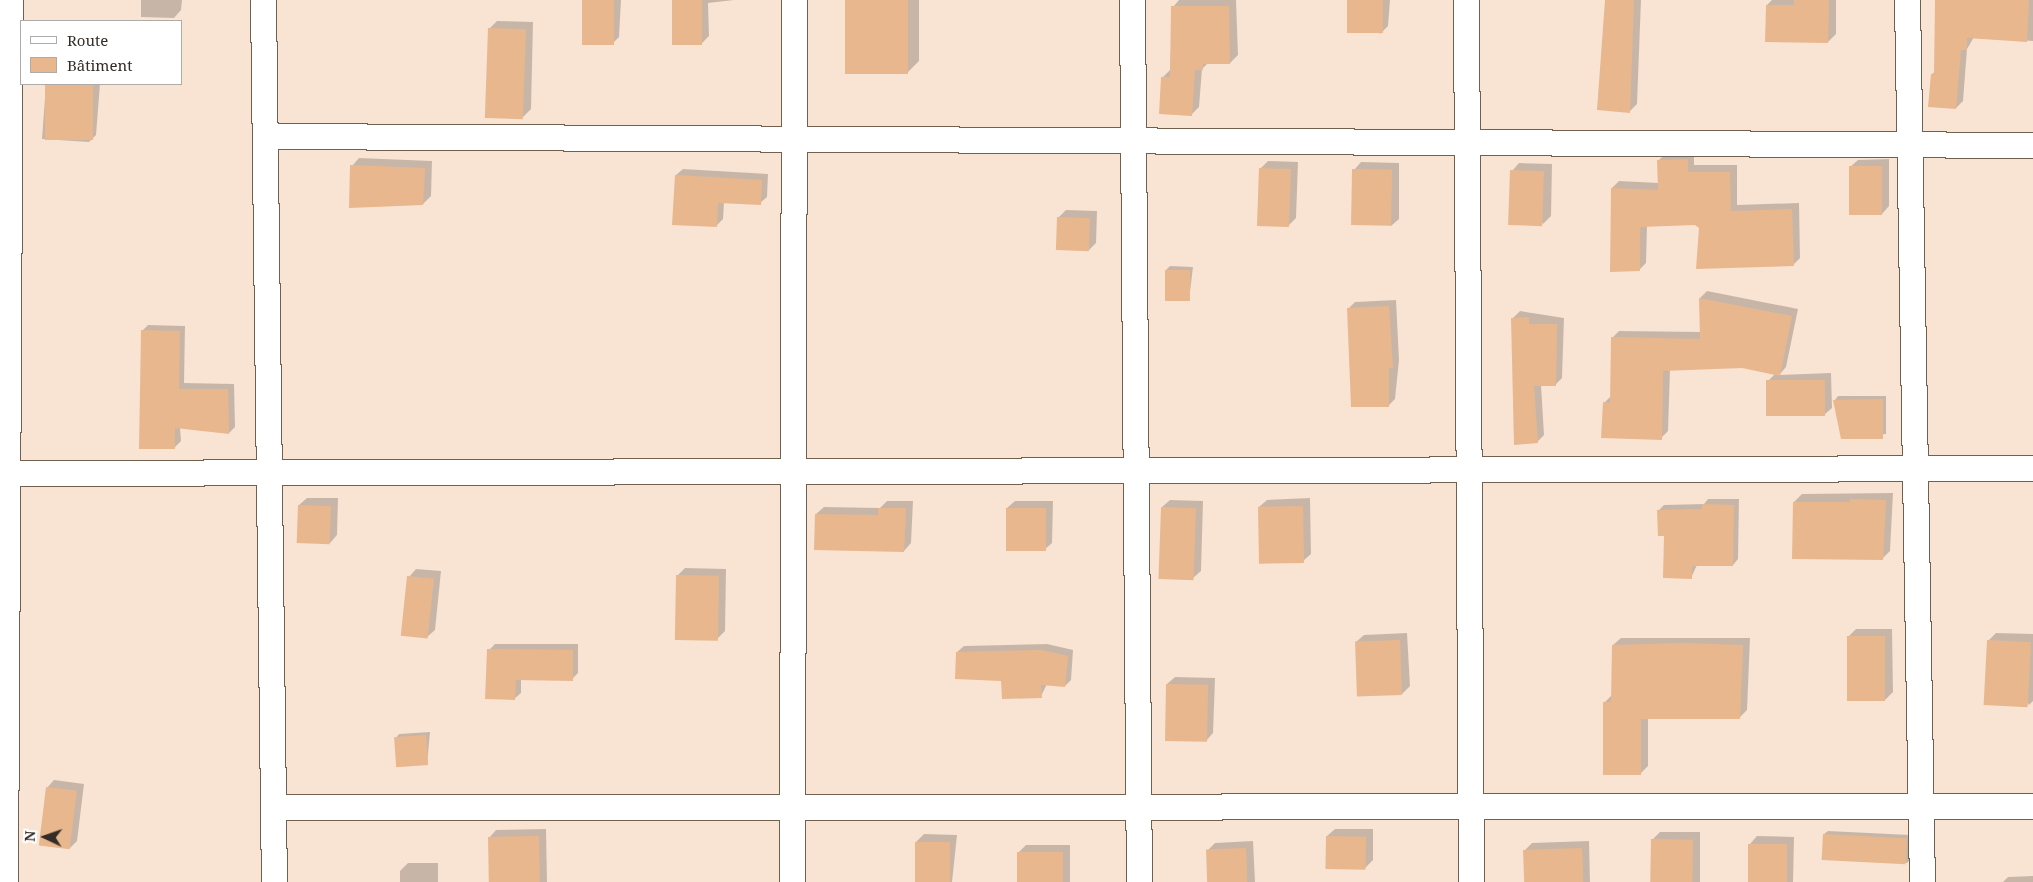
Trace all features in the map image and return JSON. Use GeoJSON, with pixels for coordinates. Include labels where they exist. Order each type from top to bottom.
{"type":"FeatureCollection","features":[{"type":"Feature","properties":{"kind":"street"},"geometry":{"type":"LineString","coordinates":[[5,882],[4,472],[10,0]]}},
{"type":"Feature","properties":{"kind":"street"},"geometry":{"type":"LineString","coordinates":[[263,0],[274,882]]}},
{"type":"Feature","properties":{"kind":"street"},"geometry":{"type":"LineString","coordinates":[[792,882],[794,0]]}},
{"type":"Feature","properties":{"kind":"street"},"geometry":{"type":"LineString","coordinates":[[1132,0],[1139,882]]}},
{"type":"Feature","properties":{"kind":"street"},"geometry":{"type":"LineString","coordinates":[[1466,0],[1472,882]]}},
{"type":"Feature","properties":{"kind":"street"},"geometry":{"type":"LineString","coordinates":[[1907,0],[1922,882]]}},
{"type":"Feature","properties":{"kind":"street"},"geometry":{"type":"LineString","coordinates":[[265,136],[2033,146]]}},
{"type":"Feature","properties":{"kind":"street"},"geometry":{"type":"LineString","coordinates":[[4,472],[2033,468]]}},
{"type":"Feature","properties":{"kind":"street"},"geometry":{"type":"LineString","coordinates":[[273,807],[2033,806]]}},
{"type":"Feature","properties":{"kind":"building"},"geometry":{"type":"Polygon","coordinates":[[[582,0],[614,0],[614,45],[582,45],[582,0]]]}},
{"type":"Feature","properties":{"kind":"building"},"geometry":{"type":"Polygon","coordinates":[[[672,0],[702,0],[702,45],[672,45],[672,0]]]}},
{"type":"Feature","properties":{"kind":"building"},"geometry":{"type":"Polygon","coordinates":[[[845,0],[908,0],[908,74],[845,74],[845,0]]]}},
{"type":"Feature","properties":{"kind":"building"},"geometry":{"type":"Polygon","coordinates":[[[1347,0],[1383,0],[1383,33],[1347,33],[1347,0]]]}},
{"type":"Feature","properties":{"kind":"building"},"geometry":{"type":"Polygon","coordinates":[[[1605,0],[1634,0],[1630,113],[1597,110],[1605,0]]]}},
{"type":"Feature","properties":{"kind":"building"},"geometry":{"type":"Polygon","coordinates":[[[1794,0],[1829,0],[1828,43],[1765,42],[1766,5],[1794,5],[1794,0]]]}},
{"type":"Feature","properties":{"kind":"building"},"geometry":{"type":"Polygon","coordinates":[[[1935,0],[2029,0],[2027,42],[1967,38],[1967,50],[1961,50],[1956,109],[1928,107],[1931,74],[1934,74],[1935,0]]]}},
{"type":"Feature","properties":{"kind":"building"},"geometry":{"type":"Polygon","coordinates":[[[1171,6],[1229,6],[1230,64],[1203,64],[1203,70],[1195,70],[1192,116],[1159,114],[1161,77],[1170,77],[1171,6]]]}},
{"type":"Feature","properties":{"kind":"building"},"geometry":{"type":"Polygon","coordinates":[[[488,28],[526,29],[523,119],[485,118],[488,28]]]}},
{"type":"Feature","properties":{"kind":"building"},"geometry":{"type":"Polygon","coordinates":[[[45,85],[93,85],[93,140],[45,140],[45,85]]]}},
{"type":"Feature","properties":{"kind":"building"},"geometry":{"type":"Polygon","coordinates":[[[1688,159],[1688,172],[1730,172],[1731,211],[1792,209],[1794,266],[1696,269],[1699,228],[1695,225],[1640,227],[1640,271],[1610,272],[1611,188],[1658,190],[1657,160],[1688,159]]]}},
{"type":"Feature","properties":{"kind":"building"},"geometry":{"type":"Polygon","coordinates":[[[350,165],[425,168],[423,205],[349,208],[350,165]]]}},
{"type":"Feature","properties":{"kind":"building"},"geometry":{"type":"Polygon","coordinates":[[[1849,166],[1882,166],[1882,215],[1849,215],[1849,166]]]}},
{"type":"Feature","properties":{"kind":"building"},"geometry":{"type":"Polygon","coordinates":[[[1259,168],[1291,169],[1289,227],[1257,226],[1259,168]]]}},
{"type":"Feature","properties":{"kind":"building"},"geometry":{"type":"Polygon","coordinates":[[[1352,169],[1392,170],[1391,226],[1351,225],[1352,169]]]}},
{"type":"Feature","properties":{"kind":"building"},"geometry":{"type":"Polygon","coordinates":[[[1510,170],[1544,171],[1542,226],[1508,225],[1510,170]]]}},
{"type":"Feature","properties":{"kind":"building"},"geometry":{"type":"Polygon","coordinates":[[[675,175],[762,180],[761,205],[718,203],[717,227],[672,225],[675,175]]]}},
{"type":"Feature","properties":{"kind":"building"},"geometry":{"type":"Polygon","coordinates":[[[1057,217],[1090,218],[1089,251],[1056,250],[1057,217]]]}},
{"type":"Feature","properties":{"kind":"building"},"geometry":{"type":"Polygon","coordinates":[[[1165,270],[1190,270],[1190,301],[1165,301],[1165,270]]]}},
{"type":"Feature","properties":{"kind":"building"},"geometry":{"type":"Polygon","coordinates":[[[1699,298],[1792,316],[1780,376],[1742,368],[1663,371],[1662,440],[1601,438],[1603,402],[1610,403],[1611,337],[1700,339],[1699,298]]]}},
{"type":"Feature","properties":{"kind":"building"},"geometry":{"type":"Polygon","coordinates":[[[1389,306],[1393,368],[1389,368],[1389,407],[1351,407],[1347,308],[1389,306]]]}},
{"type":"Feature","properties":{"kind":"building"},"geometry":{"type":"Polygon","coordinates":[[[1529,317],[1529,324],[1557,324],[1556,386],[1534,386],[1538,443],[1514,445],[1511,318],[1529,317]]]}},
{"type":"Feature","properties":{"kind":"building"},"geometry":{"type":"Polygon","coordinates":[[[141,330],[180,331],[179,389],[228,389],[229,434],[175,428],[175,449],[139,449],[141,330]]]}},
{"type":"Feature","properties":{"kind":"building"},"geometry":{"type":"Polygon","coordinates":[[[1766,380],[1825,380],[1825,416],[1766,416],[1766,380]]]}},
{"type":"Feature","properties":{"kind":"building"},"geometry":{"type":"Polygon","coordinates":[[[1883,399],[1883,439],[1841,439],[1833,400],[1883,399]]]}},
{"type":"Feature","properties":{"kind":"building"},"geometry":{"type":"Polygon","coordinates":[[[1850,499],[1886,500],[1883,560],[1792,559],[1793,502],[1850,502],[1850,499]]]}},
{"type":"Feature","properties":{"kind":"building"},"geometry":{"type":"Polygon","coordinates":[[[1702,504],[1734,505],[1733,566],[1692,566],[1692,579],[1663,578],[1664,536],[1658,536],[1657,510],[1702,509],[1702,504]]]}},
{"type":"Feature","properties":{"kind":"building"},"geometry":{"type":"Polygon","coordinates":[[[298,505],[331,506],[330,544],[297,543],[298,505]]]}},
{"type":"Feature","properties":{"kind":"building"},"geometry":{"type":"Polygon","coordinates":[[[1303,506],[1304,563],[1259,564],[1258,507],[1303,506]]]}},
{"type":"Feature","properties":{"kind":"building"},"geometry":{"type":"Polygon","coordinates":[[[1161,507],[1196,508],[1193,580],[1158,579],[1161,507]]]}},
{"type":"Feature","properties":{"kind":"building"},"geometry":{"type":"Polygon","coordinates":[[[878,508],[906,508],[904,552],[814,550],[815,514],[878,515],[878,508]]]}},
{"type":"Feature","properties":{"kind":"building"},"geometry":{"type":"Polygon","coordinates":[[[1006,508],[1046,508],[1046,551],[1006,551],[1006,508]]]}},
{"type":"Feature","properties":{"kind":"building"},"geometry":{"type":"Polygon","coordinates":[[[676,575],[719,576],[718,641],[675,640],[676,575]]]}},
{"type":"Feature","properties":{"kind":"building"},"geometry":{"type":"Polygon","coordinates":[[[407,576],[434,579],[428,638],[401,636],[407,576]]]}},
{"type":"Feature","properties":{"kind":"building"},"geometry":{"type":"Polygon","coordinates":[[[1847,636],[1885,636],[1885,701],[1847,701],[1847,636]]]}},
{"type":"Feature","properties":{"kind":"building"},"geometry":{"type":"Polygon","coordinates":[[[1400,640],[1402,695],[1357,697],[1355,642],[1400,640]]]}},
{"type":"Feature","properties":{"kind":"building"},"geometry":{"type":"Polygon","coordinates":[[[1987,640],[2031,642],[2028,707],[1984,705],[1987,640]]]}},
{"type":"Feature","properties":{"kind":"building"},"geometry":{"type":"Polygon","coordinates":[[[1683,643],[1743,645],[1740,719],[1641,719],[1641,775],[1603,775],[1603,702],[1611,702],[1612,645],[1683,643]]]}},
{"type":"Feature","properties":{"kind":"building"},"geometry":{"type":"Polygon","coordinates":[[[487,649],[573,650],[573,681],[516,680],[515,700],[485,699],[487,649]]]}},
{"type":"Feature","properties":{"kind":"building"},"geometry":{"type":"Polygon","coordinates":[[[1041,650],[1068,656],[1065,687],[1041,685],[1042,698],[1002,699],[1001,681],[955,679],[956,652],[1041,650]]]}},
{"type":"Feature","properties":{"kind":"building"},"geometry":{"type":"Polygon","coordinates":[[[1166,684],[1208,685],[1207,742],[1165,741],[1166,684]]]}},
{"type":"Feature","properties":{"kind":"building"},"geometry":{"type":"Polygon","coordinates":[[[426,735],[428,765],[396,767],[394,737],[426,735]]]}},
{"type":"Feature","properties":{"kind":"building"},"geometry":{"type":"Polygon","coordinates":[[[46,787],[77,791],[70,849],[39,846],[46,787]]]}},
{"type":"Feature","properties":{"kind":"building"},"geometry":{"type":"Polygon","coordinates":[[[1823,834],[1907,838],[1906,864],[1822,860],[1823,834]]]}},
{"type":"Feature","properties":{"kind":"building"},"geometry":{"type":"Polygon","coordinates":[[[539,836],[540,882],[489,882],[488,837],[539,836]]]}},
{"type":"Feature","properties":{"kind":"building"},"geometry":{"type":"Polygon","coordinates":[[[1326,836],[1366,837],[1365,870],[1325,869],[1326,836]]]}},
{"type":"Feature","properties":{"kind":"building"},"geometry":{"type":"Polygon","coordinates":[[[1651,839],[1693,840],[1692,882],[1650,882],[1651,839]]]}},
{"type":"Feature","properties":{"kind":"building"},"geometry":{"type":"Polygon","coordinates":[[[915,842],[950,842],[950,882],[915,882],[915,842]]]}},
{"type":"Feature","properties":{"kind":"building"},"geometry":{"type":"Polygon","coordinates":[[[1748,844],[1787,844],[1787,882],[1748,882],[1748,844]]]}},
{"type":"Feature","properties":{"kind":"building"},"geometry":{"type":"Polygon","coordinates":[[[1246,848],[1247,882],[1207,882],[1206,849],[1246,848]]]}},
{"type":"Feature","properties":{"kind":"building"},"geometry":{"type":"Polygon","coordinates":[[[1582,848],[1583,882],[1524,882],[1523,850],[1582,848]]]}},
{"type":"Feature","properties":{"kind":"building"},"geometry":{"type":"Polygon","coordinates":[[[1017,852],[1063,852],[1063,882],[1017,882],[1017,852]]]}}]}
